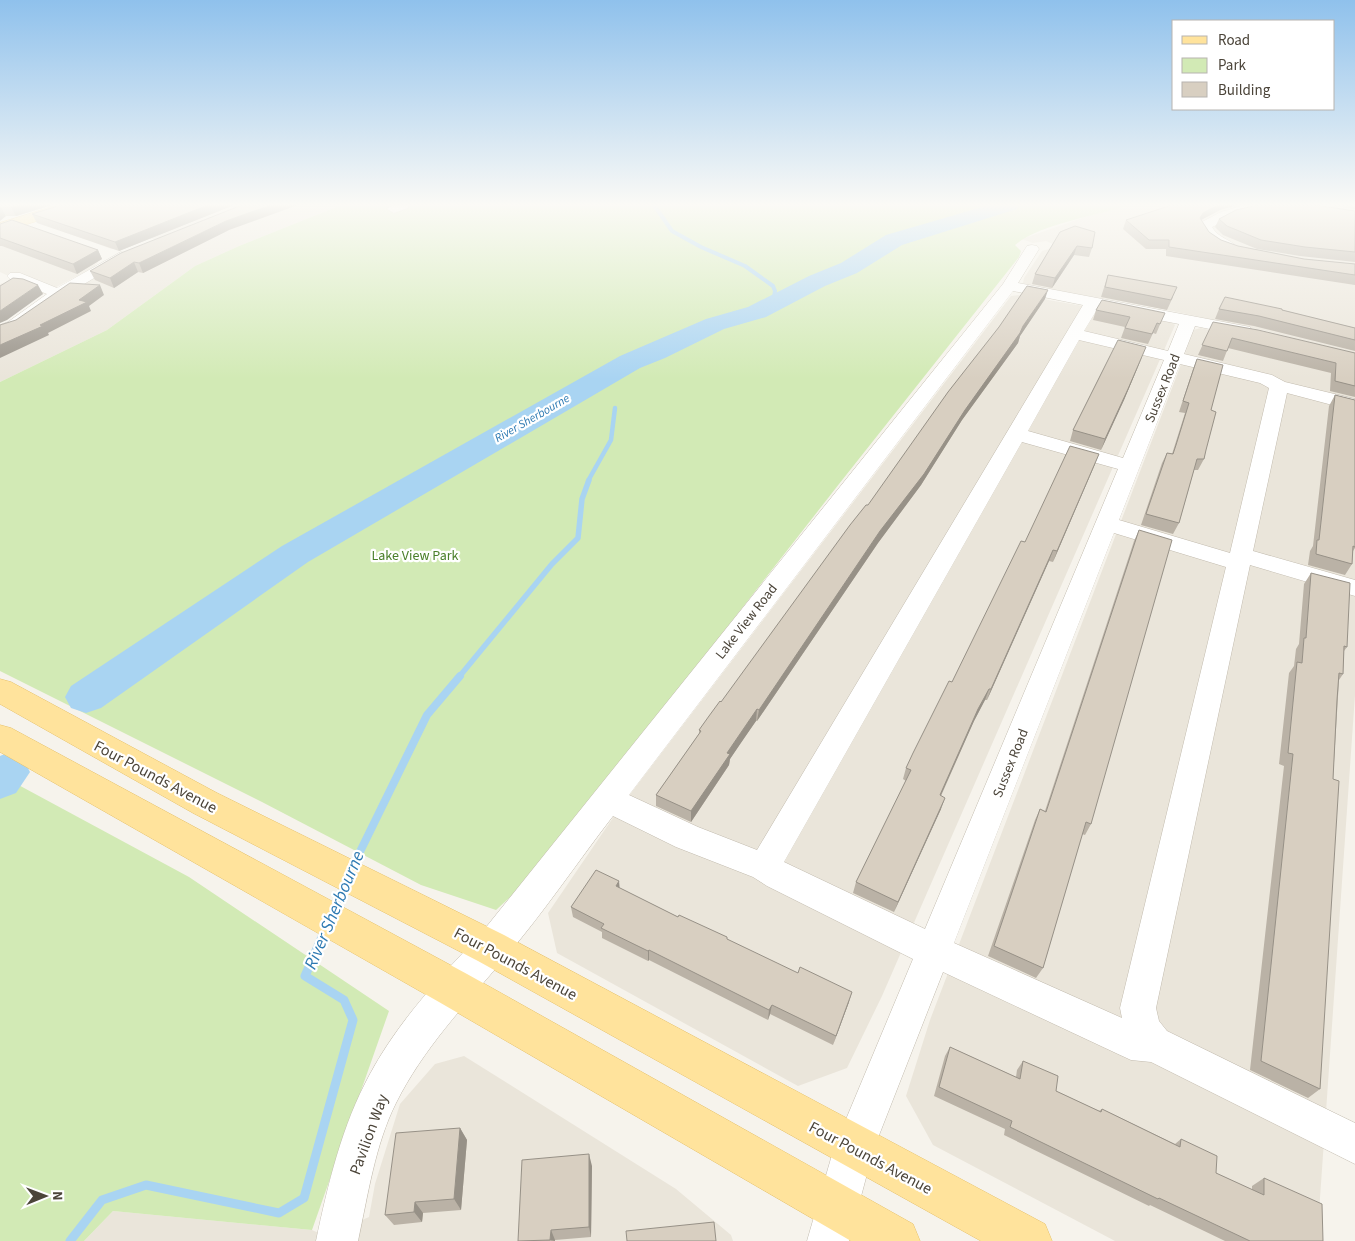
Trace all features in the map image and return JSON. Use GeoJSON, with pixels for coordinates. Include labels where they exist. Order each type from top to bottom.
{"type":"FeatureCollection","features":[{"type":"Feature","properties":{"kind":"main road","name":"Four Pounds Avenue"},"geometry":{"type":"LineString","coordinates":[[0,690],[205,803],[491,948],[854,1148],[1028,1241]]}},
{"type":"Feature","properties":{"kind":"main road"},"geometry":{"type":"LineString","coordinates":[[0,737],[453,988],[728,1144],[833,1225],[896,1241]]}},
{"type":"Feature","properties":{"kind":"street"},"geometry":{"type":"LineString","coordinates":[[0,331],[14,325],[59,293],[111,263]]}},
{"type":"Feature","properties":{"kind":"street","name":"Lake View Road"},"geometry":{"type":"LineString","coordinates":[[453,988],[491,948],[1009,286],[1023,263]]}},
{"type":"Feature","properties":{"kind":"street"},"geometry":{"type":"LineString","coordinates":[[15,276],[59,293]]}},
{"type":"Feature","properties":{"kind":"street"},"geometry":{"type":"LineString","coordinates":[[1009,286],[1263,336]]}},
{"type":"Feature","properties":{"kind":"street"},"geometry":{"type":"LineString","coordinates":[[764,867],[922,599],[1093,302]]}},
{"type":"Feature","properties":{"kind":"street","name":"Sussex Road"},"geometry":{"type":"LineString","coordinates":[[833,1225],[854,1148],[1189,320]]}},
{"type":"Feature","properties":{"kind":"street"},"geometry":{"type":"LineString","coordinates":[[1074,334],[1266,379],[1279,386],[1355,405]]}},
{"type":"Feature","properties":{"kind":"street"},"geometry":{"type":"LineString","coordinates":[[1154,1044],[1143,1030],[1138,1008],[1279,386]]}},
{"type":"Feature","properties":{"kind":"street"},"geometry":{"type":"LineString","coordinates":[[1016,434],[1130,466]]}},
{"type":"Feature","properties":{"kind":"street"},"geometry":{"type":"LineString","coordinates":[[1107,524],[1355,588]]}},
{"type":"Feature","properties":{"kind":"street"},"geometry":{"type":"LineString","coordinates":[[607,799],[686,837],[764,867],[778,876],[934,951],[1131,1041],[1154,1044],[1355,1144]]}},
{"type":"Feature","properties":{"kind":"street","name":"Pavilion Way"},"geometry":{"type":"LineString","coordinates":[[337,1241],[360,1149],[373,1111],[392,1072],[453,988]]}},
{"type":"Feature","properties":{"kind":"shaded area"},"geometry":{"type":"Polygon","coordinates":[[[0,263],[97,263],[94,267],[45,293],[0,322],[0,284],[15,279],[0,272],[0,263]]]}},
{"type":"Feature","properties":{"kind":"shaded area"},"geometry":{"type":"Polygon","coordinates":[[[122,263],[202,263],[107,330],[0,382],[0,336],[93,278],[122,263]]]}},
{"type":"Feature","properties":{"kind":"shaded area"},"geometry":{"type":"Polygon","coordinates":[[[1034,263],[1355,263],[1355,354],[1266,331],[1158,308],[1032,286],[1023,283],[1024,278],[1034,263]]]}},
{"type":"Feature","properties":{"kind":"shaded area"},"geometry":{"type":"Polygon","coordinates":[[[1020,295],[1169,321],[1175,325],[882,996],[847,1068],[798,1086],[557,953],[548,913],[621,806],[1011,296],[1020,295]]]}},
{"type":"Feature","properties":{"kind":"shaded area"},"geometry":{"type":"Polygon","coordinates":[[[1201,328],[1355,365],[1355,695],[1317,1241],[1115,1241],[933,1145],[906,1096],[930,1020],[1193,330],[1201,328]]]}},
{"type":"Feature","properties":{"kind":"shaded area"},"geometry":{"type":"Polygon","coordinates":[[[464,1056],[676,1189],[731,1235],[733,1241],[84,1241],[113,1211],[312,1230],[325,1236],[369,1217],[375,1184],[400,1104],[435,1064],[464,1056]]]}},
{"type":"Feature","properties":{"kind":"green space","name":"Lake View Park"},"geometry":{"type":"Polygon","coordinates":[[[202,263],[1014,263],[532,877],[496,910],[421,885],[262,802],[0,671],[0,382],[107,330],[202,263]]]}},
{"type":"Feature","properties":{"kind":"green space"},"geometry":{"type":"Polygon","coordinates":[[[0,775],[189,877],[389,1011],[312,1230],[113,1211],[84,1241],[0,1241],[0,775]]]}},
{"type":"Feature","properties":{"kind":"building"},"geometry":{"type":"Polygon","coordinates":[[[104,263],[133,263],[110,278],[90,271],[104,263]]]}},
{"type":"Feature","properties":{"kind":"building"},"geometry":{"type":"Polygon","coordinates":[[[1042,263],[1065,263],[1055,278],[1035,274],[1042,263]]]}},
{"type":"Feature","properties":{"kind":"building"},"geometry":{"type":"Polygon","coordinates":[[[1275,263],[1355,264],[1355,275],[1275,263]]]}},
{"type":"Feature","properties":{"kind":"building"},"geometry":{"type":"Polygon","coordinates":[[[1108,275],[1177,287],[1171,300],[1105,287],[1108,275]]]}},
{"type":"Feature","properties":{"kind":"building"},"geometry":{"type":"Polygon","coordinates":[[[13,278],[23,279],[38,285],[0,311],[0,286],[13,278]]]}},
{"type":"Feature","properties":{"kind":"building"},"geometry":{"type":"Polygon","coordinates":[[[70,283],[100,285],[79,300],[87,302],[40,325],[43,326],[0,345],[0,325],[16,320],[70,283]]]}},
{"type":"Feature","properties":{"kind":"building"},"geometry":{"type":"Polygon","coordinates":[[[1027,286],[1048,290],[965,410],[924,474],[880,531],[759,710],[757,709],[727,753],[730,754],[691,811],[656,795],[701,731],[699,730],[709,716],[850,525],[868,505],[948,392],[999,327],[1027,286]]]}},
{"type":"Feature","properties":{"kind":"building"},"geometry":{"type":"Polygon","coordinates":[[[1225,297],[1282,309],[1355,328],[1355,340],[1259,316],[1219,309],[1225,297]]]}},
{"type":"Feature","properties":{"kind":"building"},"geometry":{"type":"Polygon","coordinates":[[[1102,300],[1165,313],[1160,324],[1157,323],[1152,334],[1125,328],[1130,317],[1096,310],[1102,300]]]}},
{"type":"Feature","properties":{"kind":"building"},"geometry":{"type":"Polygon","coordinates":[[[1213,322],[1258,330],[1355,353],[1355,386],[1335,381],[1336,363],[1232,338],[1227,351],[1202,345],[1213,322]]]}},
{"type":"Feature","properties":{"kind":"building"},"geometry":{"type":"Polygon","coordinates":[[[1118,340],[1146,347],[1105,439],[1073,430],[1118,340]]]}},
{"type":"Feature","properties":{"kind":"building"},"geometry":{"type":"Polygon","coordinates":[[[1197,359],[1223,365],[1211,410],[1216,412],[1204,459],[1197,459],[1179,523],[1146,514],[1167,453],[1173,454],[1176,445],[1189,403],[1183,401],[1197,359]]]}},
{"type":"Feature","properties":{"kind":"building"},"geometry":{"type":"Polygon","coordinates":[[[1335,395],[1355,400],[1355,547],[1353,546],[1352,564],[1316,554],[1335,395]]]}},
{"type":"Feature","properties":{"kind":"building"},"geometry":{"type":"Polygon","coordinates":[[[1070,446],[1099,454],[1057,551],[1053,550],[991,689],[989,689],[978,709],[940,795],[945,798],[898,902],[856,882],[911,770],[906,768],[913,753],[949,681],[952,682],[1021,541],[1025,542],[1070,446]]]}},
{"type":"Feature","properties":{"kind":"building"},"geometry":{"type":"Polygon","coordinates":[[[1139,530],[1172,540],[1091,824],[1086,822],[1043,968],[994,946],[1040,809],[1046,812],[1139,530]]]}},
{"type":"Feature","properties":{"kind":"building"},"geometry":{"type":"Polygon","coordinates":[[[1311,573],[1350,583],[1347,647],[1344,646],[1343,674],[1339,673],[1337,700],[1333,779],[1339,781],[1320,1089],[1261,1061],[1293,754],[1288,753],[1297,662],[1302,663],[1304,638],[1306,638],[1311,573]]]}},
{"type":"Feature","properties":{"kind":"building"},"geometry":{"type":"Polygon","coordinates":[[[596,870],[619,881],[616,886],[678,917],[679,915],[727,937],[727,939],[798,973],[800,967],[852,992],[836,1036],[772,1005],[769,1010],[601,928],[604,924],[571,907],[596,870]]]}},
{"type":"Feature","properties":{"kind":"building"},"geometry":{"type":"Polygon","coordinates":[[[950,1047],[1020,1079],[1023,1061],[1058,1076],[1056,1091],[1101,1112],[1102,1109],[1180,1147],[1181,1139],[1217,1156],[1216,1173],[1264,1195],[1264,1178],[1322,1204],[1323,1241],[1250,1241],[1158,1199],[1010,1127],[1012,1121],[939,1087],[950,1047]]]}},
{"type":"Feature","properties":{"kind":"building"},"geometry":{"type":"Polygon","coordinates":[[[460,1128],[454,1199],[415,1202],[414,1212],[385,1215],[396,1133],[460,1128]]]}},
{"type":"Feature","properties":{"kind":"building"},"geometry":{"type":"Polygon","coordinates":[[[589,1154],[589,1227],[551,1230],[550,1240],[518,1241],[522,1160],[589,1154]]]}},
{"type":"Feature","properties":{"kind":"building"},"geometry":{"type":"Polygon","coordinates":[[[714,1222],[716,1241],[627,1241],[626,1231],[714,1222]]]}},
{"type":"Feature","properties":{"kind":"waterway"},"geometry":{"type":"LineString","coordinates":[[738,263],[773,286],[775,291],[773,302]]}},
{"type":"Feature","properties":{"kind":"waterway","name":"River Sherbourne"},"geometry":{"type":"LineString","coordinates":[[86,697],[295,554],[630,362],[715,324],[757,312],[857,263]]}},
{"type":"Feature","properties":{"kind":"waterway","name":"River Sherbourne"},"geometry":{"type":"LineString","coordinates":[[588,481],[611,440],[615,408]]}},
{"type":"Feature","properties":{"kind":"waterway","name":"River Sherbourne"},"geometry":{"type":"LineString","coordinates":[[459,677],[552,564],[578,538],[582,499],[589,480]]}},
{"type":"Feature","properties":{"kind":"waterway","name":"River Sherbourne"},"geometry":{"type":"LineString","coordinates":[[352,868],[427,715],[460,676]]}},
{"type":"Feature","properties":{"kind":"waterway","name":"River Sherbourne"},"geometry":{"type":"LineString","coordinates":[[0,780],[7,772]]}},
{"type":"Feature","properties":{"kind":"waterway","name":"River Sherbourne"},"geometry":{"type":"LineString","coordinates":[[334,910],[345,884]]}},
{"type":"Feature","properties":{"kind":"waterway","name":"River Sherbourne"},"geometry":{"type":"LineString","coordinates":[[70,1241],[102,1200],[146,1185],[279,1213],[304,1198],[353,1020],[344,1000],[305,976],[326,928]]}}]}
